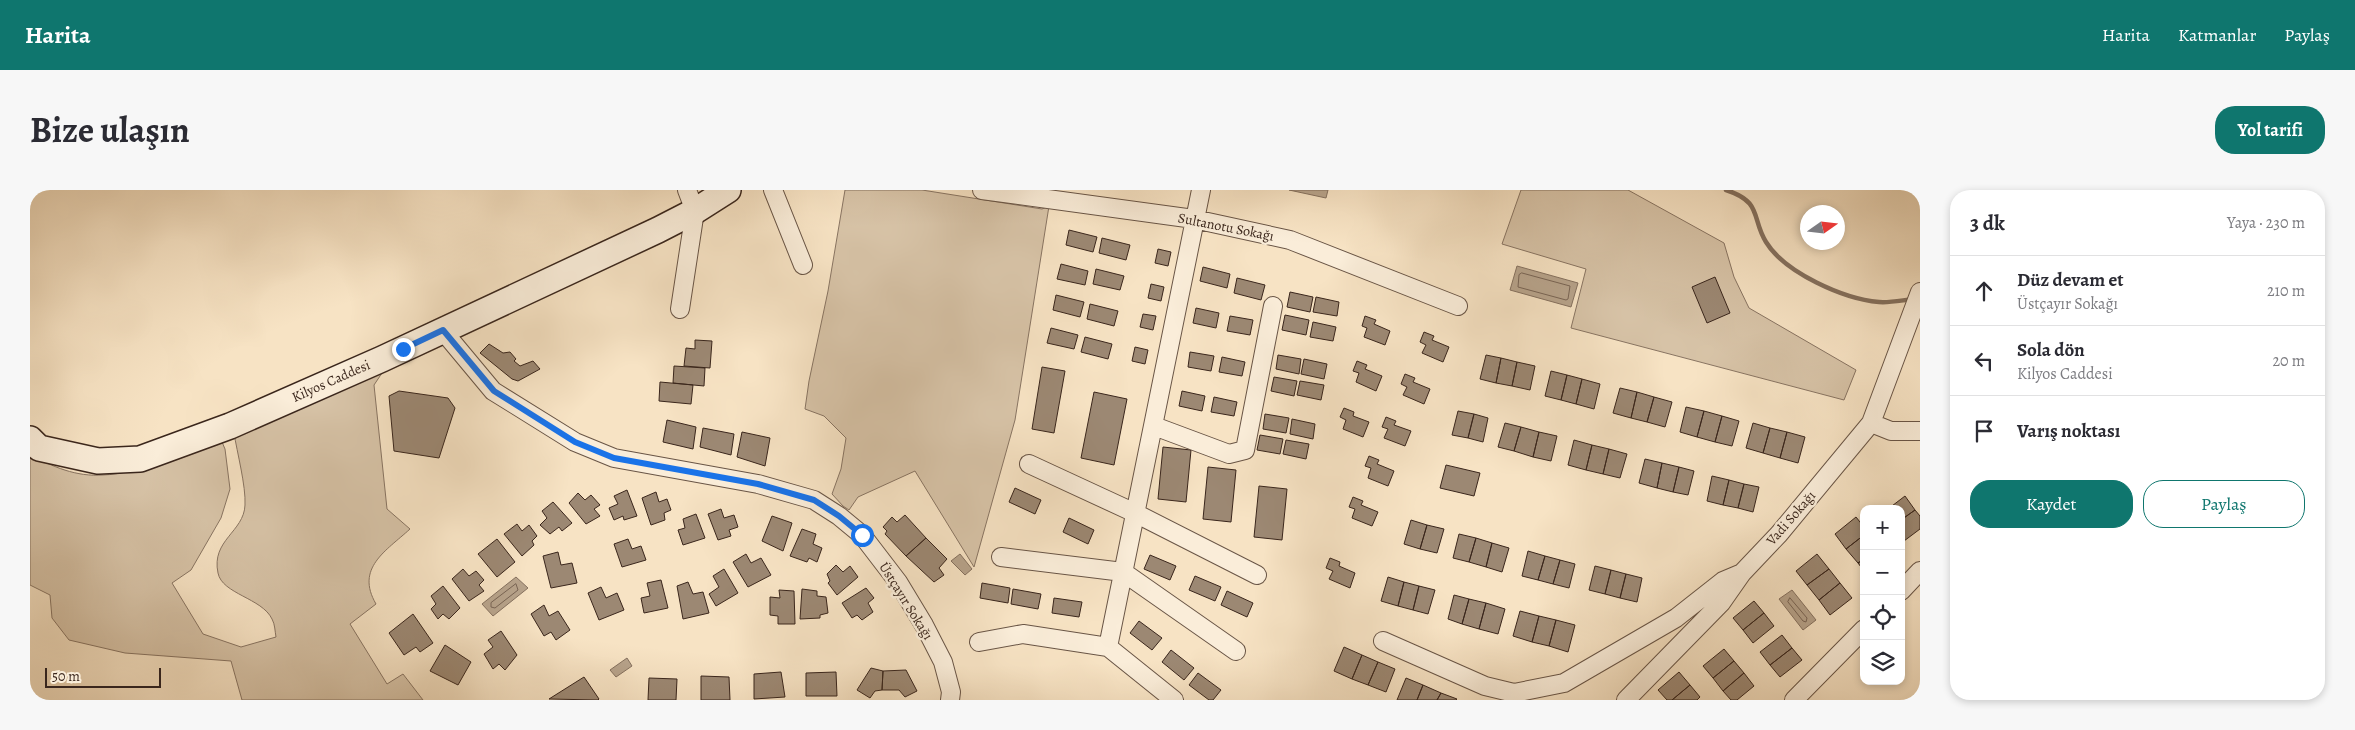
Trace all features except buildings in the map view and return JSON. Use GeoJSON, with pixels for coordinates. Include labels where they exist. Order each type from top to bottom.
{"type":"FeatureCollection","features":[{"type":"Feature","properties":{"kind":"street","name":"Kilyos Caddesi"},"geometry":{"type":"LineString","coordinates":[[30,440],[39,448],[98,461],[140,460],[230,426],[443,330],[691,201],[728,190]]}},
{"type":"Feature","properties":{"kind":"street"},"geometry":{"type":"LineString","coordinates":[[773,190],[804,265]]}},
{"type":"Feature","properties":{"kind":"street","name":"Sultanotu Sokağı"},"geometry":{"type":"LineString","coordinates":[[982,190],[1194,219],[1290,240],[1458,306]]}},
{"type":"Feature","properties":{"kind":"street"},"geometry":{"type":"LineString","coordinates":[[1108,647],[1201,190]]}},
{"type":"Feature","properties":{"kind":"street"},"geometry":{"type":"LineString","coordinates":[[680,309],[691,201]]}},
{"type":"Feature","properties":{"kind":"street","name":"Vadi Sokağı"},"geometry":{"type":"LineString","coordinates":[[1626,700],[1721,603],[1742,573],[1779,534],[1871,422],[1917,301]]}},
{"type":"Feature","properties":{"kind":"street"},"geometry":{"type":"LineString","coordinates":[[1154,426],[1228,454],[1245,450],[1274,306]]}},
{"type":"Feature","properties":{"kind":"street","name":"Üstçayır Sokağı"},"geometry":{"type":"LineString","coordinates":[[443,330],[494,391],[575,442],[614,458],[758,484],[814,500],[839,516],[862,535],[898,582],[924,625],[943,662],[951,692],[950,700]]}},
{"type":"Feature","properties":{"kind":"street"},"geometry":{"type":"LineString","coordinates":[[1871,422],[1891,431],[1920,430]]}},
{"type":"Feature","properties":{"kind":"street"},"geometry":{"type":"LineString","coordinates":[[1029,464],[1135,513],[1257,575]]}},
{"type":"Feature","properties":{"kind":"street"},"geometry":{"type":"LineString","coordinates":[[1001,557],[1123,572],[1236,651]]}},
{"type":"Feature","properties":{"kind":"street"},"geometry":{"type":"LineString","coordinates":[[1905,587],[1920,571]]}},
{"type":"Feature","properties":{"kind":"street"},"geometry":{"type":"LineString","coordinates":[[1384,642],[1485,686],[1514,693],[1564,683],[1676,618],[1723,581],[1742,573]]}},
{"type":"Feature","properties":{"kind":"street"},"geometry":{"type":"LineString","coordinates":[[1794,700],[1860,633]]}},
{"type":"Feature","properties":{"kind":"street"},"geometry":{"type":"LineString","coordinates":[[979,642],[1023,634],[1108,647],[1174,700]]}},
{"type":"Feature","properties":{"kind":"shaded area"},"geometry":{"type":"Polygon","coordinates":[[[845,190],[922,190],[1042,209],[1049,206],[1015,420],[974,567],[915,471],[858,497],[849,510],[832,494],[841,469],[846,438],[824,416],[805,409],[845,190]]]}},
{"type":"Feature","properties":{"kind":"shaded area"},"geometry":{"type":"Polygon","coordinates":[[[1521,190],[1628,190],[1724,243],[1734,277],[1749,308],[1856,370],[1844,400],[1571,328],[1586,269],[1502,244],[1521,190]]]}},
{"type":"Feature","properties":{"kind":"shaded area"},"geometry":{"type":"Polygon","coordinates":[[[384,370],[374,385],[387,509],[410,529],[376,561],[371,570],[369,580],[370,591],[376,604],[350,624],[387,684],[403,674],[423,700],[242,700],[231,661],[125,653],[69,640],[52,618],[50,595],[30,585],[30,454],[47,463],[74,473],[103,475],[117,474],[147,467],[222,442],[225,449],[230,489],[221,518],[191,570],[172,583],[203,634],[241,647],[276,637],[273,621],[267,612],[227,586],[221,580],[218,573],[217,562],[219,552],[239,522],[245,505],[243,479],[234,433],[384,370]]]}},
{"type":"Feature","properties":{"kind":"water"},"geometry":{"type":"Polygon","coordinates":[[[1289,190],[1328,190],[1326,198],[1289,190]]]}},
{"type":"Feature","properties":{"kind":"water"},"geometry":{"type":"Polygon","coordinates":[[[1517,266],[1578,283],[1571,307],[1510,290],[1517,266]]]}},
{"type":"Feature","properties":{"kind":"water"},"geometry":{"type":"Polygon","coordinates":[[[960,554],[972,569],[965,575],[951,561],[960,554]]]}},
{"type":"Feature","properties":{"kind":"water"},"geometry":{"type":"Polygon","coordinates":[[[516,577],[528,588],[493,616],[482,604],[516,577]]]}},
{"type":"Feature","properties":{"kind":"water"},"geometry":{"type":"Polygon","coordinates":[[[1792,590],[1816,620],[1803,630],[1779,599],[1792,590]]]}},
{"type":"Feature","properties":{"kind":"water"},"geometry":{"type":"Polygon","coordinates":[[[627,658],[632,666],[616,677],[610,670],[627,658]]]}},
{"type":"Feature","properties":{"kind":"waterway"},"geometry":{"type":"LineString","coordinates":[[1726,190],[1738,195],[1751,205],[1766,242],[1787,264],[1801,274],[1833,290],[1865,300],[1892,302],[1914,299]]}},
{"type":"Feature","properties":{"kind":"route"},"geometry":{"type":"LineString","coordinates":[[403,349],[443,330],[494,391],[575,442],[614,458],[694,474],[758,484],[814,500],[839,516],[862,535]]}}]}
